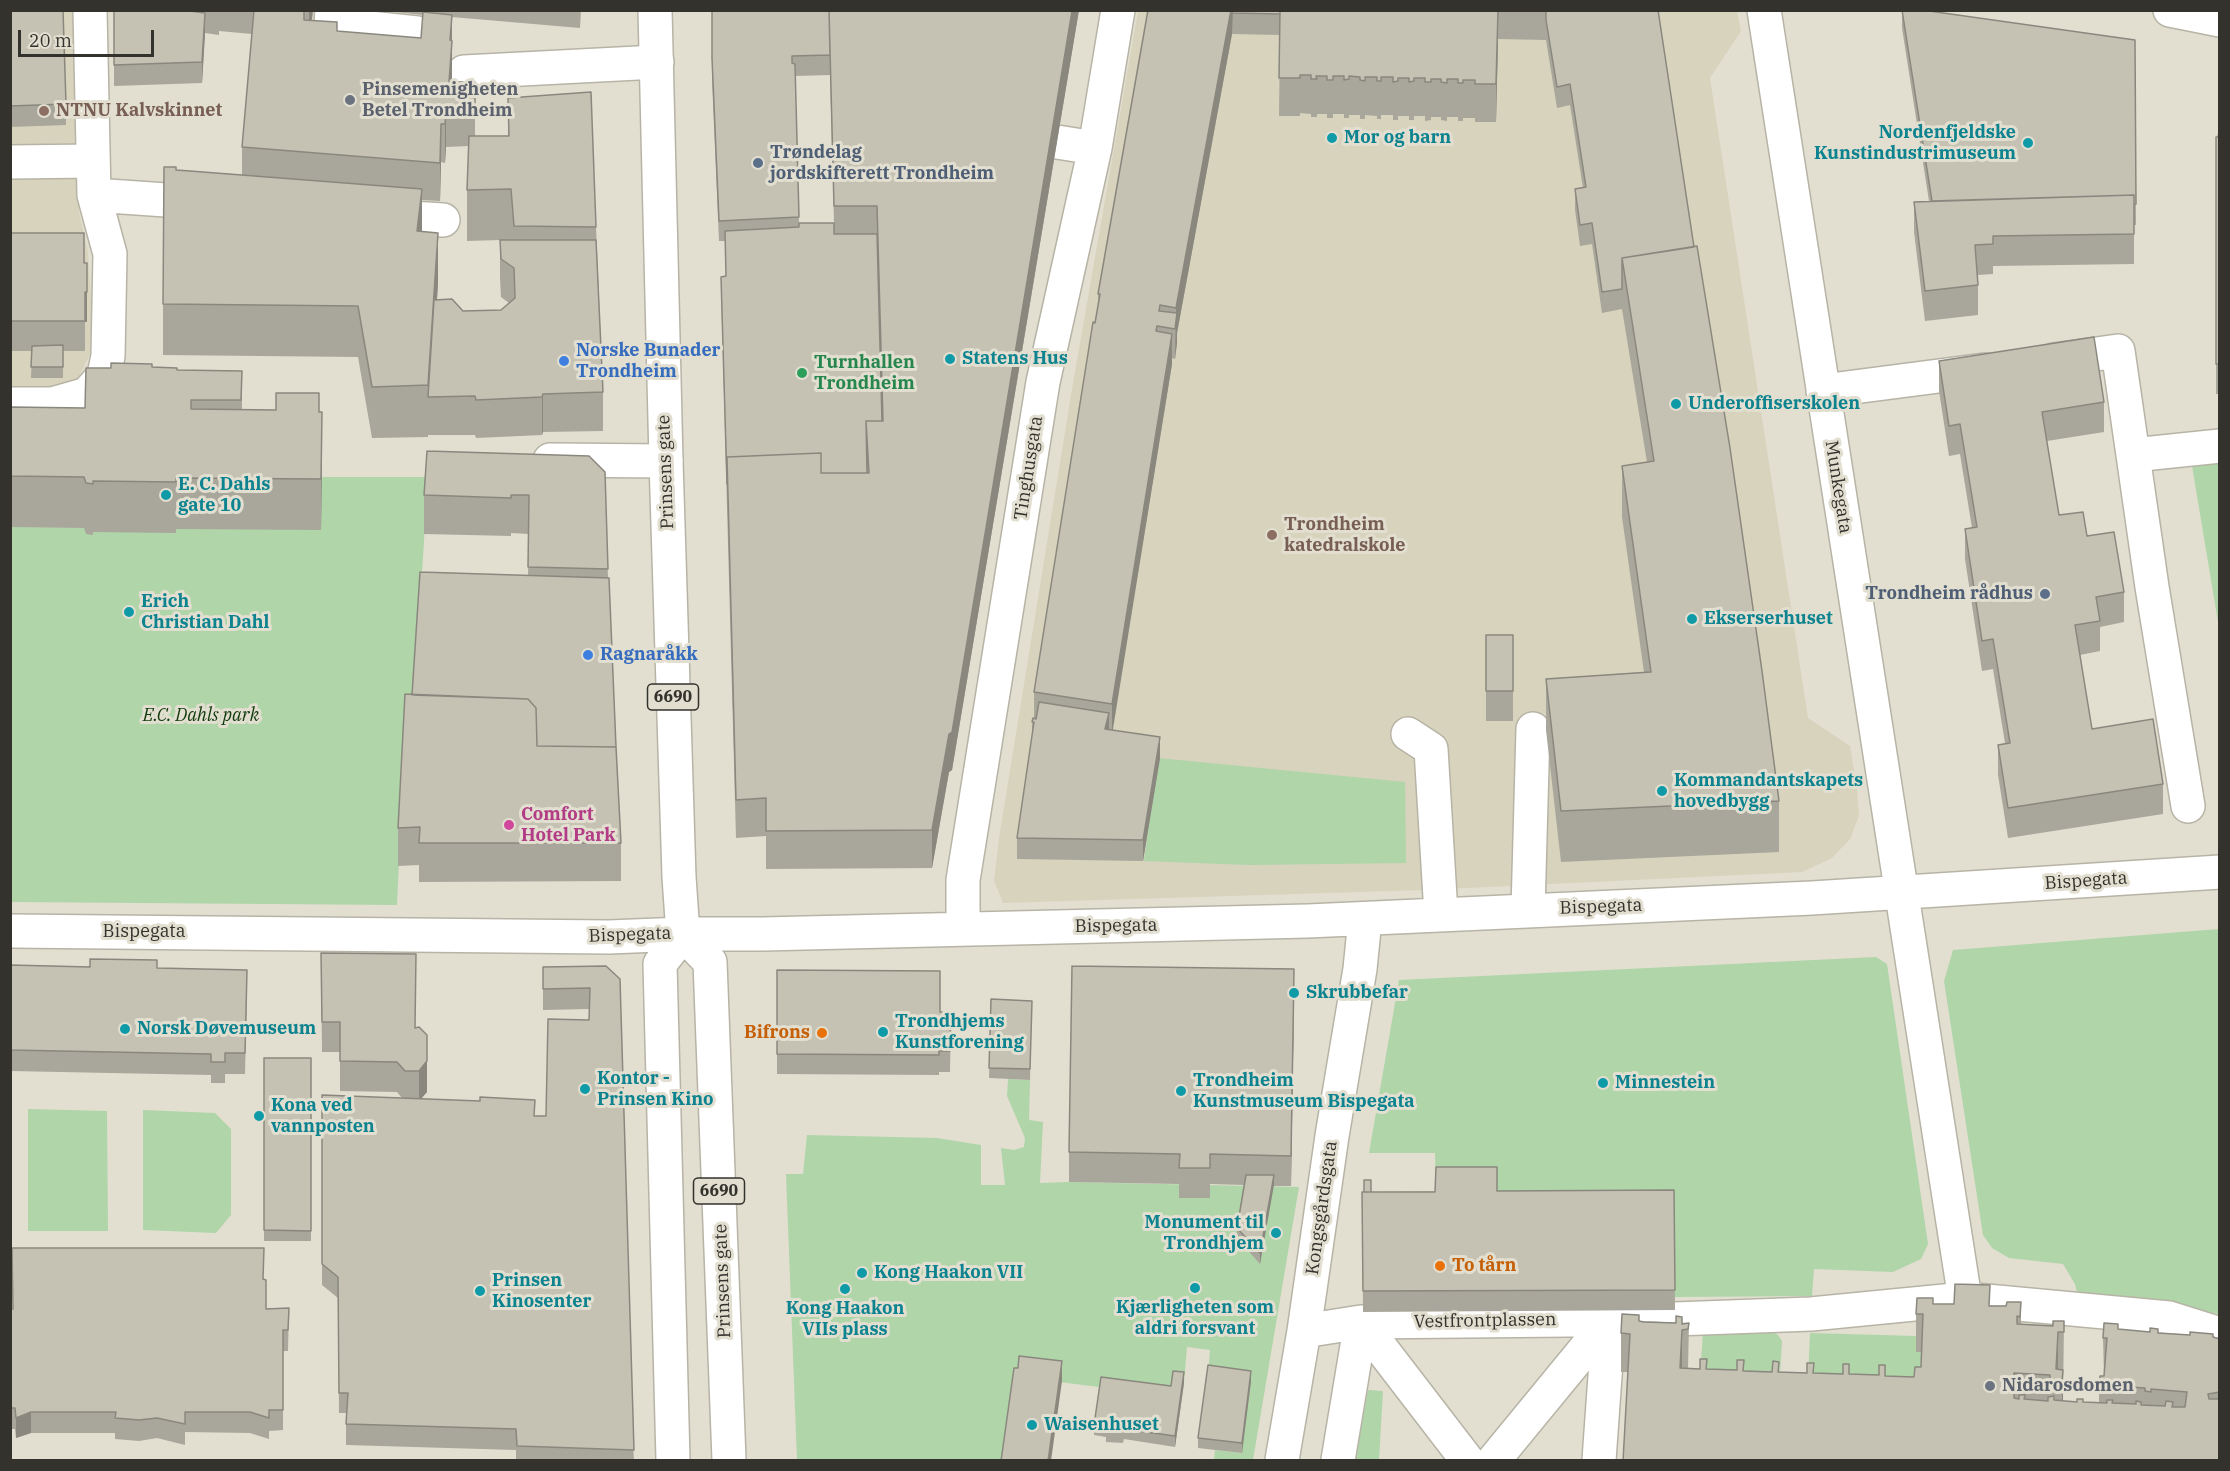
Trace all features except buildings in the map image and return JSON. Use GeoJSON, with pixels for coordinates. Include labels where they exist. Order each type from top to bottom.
{"type":"FeatureCollection","features":[{"type":"Feature","properties":{"kind":"street"},"geometry":{"type":"LineString","coordinates":[[10,404],[52,404],[87,394],[104,375],[108,356],[110,254],[94,195],[90,10]]}},
{"type":"Feature","properties":{"kind":"street"},"geometry":{"type":"LineString","coordinates":[[332,10],[331,24],[417,33]]}},
{"type":"Feature","properties":{"kind":"street","name":"Prinsens gate"},"geometry":{"type":"LineString","coordinates":[[655,10],[666,461],[683,934],[710,962],[729,1461]]}},
{"type":"Feature","properties":{"kind":"street","name":"Tinghusgata"},"geometry":{"type":"LineString","coordinates":[[963,929],[963,880],[1043,382],[1095,148],[1118,10]]}},
{"type":"Feature","properties":{"kind":"street","name":"Munkegata"},"geometry":{"type":"LineString","coordinates":[[1764,10],[1965,1299]]}},
{"type":"Feature","properties":{"kind":"street"},"geometry":{"type":"LineString","coordinates":[[2170,10],[2208,16]]}},
{"type":"Feature","properties":{"kind":"street"},"geometry":{"type":"LineString","coordinates":[[464,72],[657,62]]}},
{"type":"Feature","properties":{"kind":"street"},"geometry":{"type":"LineString","coordinates":[[1057,142],[1095,148]]}},
{"type":"Feature","properties":{"kind":"street"},"geometry":{"type":"LineString","coordinates":[[10,162],[93,161]]}},
{"type":"Feature","properties":{"kind":"street"},"geometry":{"type":"LineString","coordinates":[[94,195],[234,205]]}},
{"type":"Feature","properties":{"kind":"street"},"geometry":{"type":"LineString","coordinates":[[350,214],[443,220]]}},
{"type":"Feature","properties":{"kind":"street"},"geometry":{"type":"LineString","coordinates":[[1823,391],[2118,351],[2152,587],[2188,806]]}},
{"type":"Feature","properties":{"kind":"street"},"geometry":{"type":"LineString","coordinates":[[2133,455],[2220,446]]}},
{"type":"Feature","properties":{"kind":"street"},"geometry":{"type":"LineString","coordinates":[[526,460],[666,461]]}},
{"type":"Feature","properties":{"kind":"street"},"geometry":{"type":"LineString","coordinates":[[1528,910],[1533,729]]}},
{"type":"Feature","properties":{"kind":"street"},"geometry":{"type":"LineString","coordinates":[[1408,734],[1431,749],[1441,914]]}},
{"type":"Feature","properties":{"kind":"street","name":"Bispegata"},"geometry":{"type":"LineString","coordinates":[[10,931],[609,937],[1365,919],[1901,893],[2220,872]]}},
{"type":"Feature","properties":{"kind":"street","name":"Kongsgårdsgata"},"geometry":{"type":"LineString","coordinates":[[1282,1461],[1360,969],[1365,919]]}},
{"type":"Feature","properties":{"kind":"street"},"geometry":{"type":"LineString","coordinates":[[673,1461],[660,964],[683,934]]}},
{"type":"Feature","properties":{"kind":"street","name":"Vestfrontplassen"},"geometry":{"type":"LineString","coordinates":[[1304,1331],[1361,1322],[1675,1319],[1811,1314],[1965,1299],[2169,1318],[2220,1334]]}},
{"type":"Feature","properties":{"kind":"street"},"geometry":{"type":"LineString","coordinates":[[1494,1461],[1609,1320]]}},
{"type":"Feature","properties":{"kind":"street"},"geometry":{"type":"LineString","coordinates":[[1599,1461],[1609,1320]]}},
{"type":"Feature","properties":{"kind":"street"},"geometry":{"type":"LineString","coordinates":[[1338,1461],[1361,1322]]}},
{"type":"Feature","properties":{"kind":"street"},"geometry":{"type":"LineString","coordinates":[[1361,1322],[1467,1461]]}},
{"type":"Feature","properties":{"kind":"shaded area","name":"NTNU Kalvskinnet"},"geometry":{"type":"Polygon","coordinates":[[[10,11],[74,11],[79,212],[88,252],[92,314],[90,354],[78,379],[57,387],[11,387],[10,11]]]}},
{"type":"Feature","properties":{"kind":"shaded area","name":"Trondheim katedralskole"},"geometry":{"type":"Polygon","coordinates":[[[1138,11],[1737,11],[1741,31],[1710,78],[1808,718],[1850,746],[1857,789],[1859,816],[1850,839],[1832,858],[1802,872],[1425,890],[1003,903],[994,881],[999,838],[1072,389],[1138,11]]]}},
{"type":"Feature","properties":{"kind":"green space"},"geometry":{"type":"Polygon","coordinates":[[[2219,458],[2219,628],[2191,460],[2219,458]]]}},
{"type":"Feature","properties":{"kind":"green space","name":"E.C. Dahls park"},"geometry":{"type":"Polygon","coordinates":[[[320,477],[428,477],[412,733],[405,733],[397,905],[11,902],[11,527],[319,528],[320,477]]]}},
{"type":"Feature","properties":{"kind":"green space"},"geometry":{"type":"Polygon","coordinates":[[[1158,758],[1405,782],[1406,863],[1250,865],[1144,861],[1158,758]]]}},
{"type":"Feature","properties":{"kind":"green space"},"geometry":{"type":"Polygon","coordinates":[[[2219,929],[2219,1314],[2167,1304],[2077,1293],[2075,1284],[2063,1264],[2009,1258],[1992,1248],[1983,1235],[1944,981],[1953,950],[2219,929]]]}},
{"type":"Feature","properties":{"kind":"green space"},"geometry":{"type":"Polygon","coordinates":[[[1876,957],[1887,964],[1928,1244],[1921,1259],[1893,1272],[1814,1269],[1812,1296],[1674,1297],[1436,1188],[1435,1153],[1369,1153],[1399,980],[1876,957]]]}},
{"type":"Feature","properties":{"kind":"green space"},"geometry":{"type":"Polygon","coordinates":[[[1008,1079],[1030,1080],[1029,1120],[1043,1122],[1040,1183],[1299,1187],[1253,1460],[1214,1460],[1215,1450],[1241,1453],[1208,1375],[1210,1350],[1187,1347],[1184,1383],[1171,1396],[1019,1377],[1004,1460],[797,1460],[786,1174],[803,1174],[807,1135],[937,1138],[981,1145],[981,1185],[1005,1185],[1001,1148],[1014,1150],[1024,1147],[1025,1138],[1007,1096],[1008,1079]]]}},
{"type":"Feature","properties":{"kind":"green space"},"geometry":{"type":"Polygon","coordinates":[[[28,1109],[107,1111],[108,1231],[28,1231],[28,1109]]]}},
{"type":"Feature","properties":{"kind":"green space"},"geometry":{"type":"Polygon","coordinates":[[[143,1110],[215,1113],[231,1129],[231,1215],[216,1233],[143,1230],[143,1110]]]}},
{"type":"Feature","properties":{"kind":"green space"},"geometry":{"type":"Polygon","coordinates":[[[1772,1331],[1782,1341],[1779,1390],[1699,1389],[1703,1332],[1772,1331]]]}},
{"type":"Feature","properties":{"kind":"green space"},"geometry":{"type":"Polygon","coordinates":[[[1810,1333],[1917,1336],[1923,1353],[1921,1405],[1807,1401],[1810,1333]]]}},
{"type":"Feature","properties":{"kind":"green space"},"geometry":{"type":"Polygon","coordinates":[[[1368,1390],[1383,1391],[1379,1460],[1355,1460],[1368,1390]]]}},
{"type":"Feature","properties":{"kind":"place","name":"Pinsemenigheten Betel Trondheim"},"geometry":{"type":"Point","coordinates":[350,100]}},
{"type":"Feature","properties":{"kind":"place","name":"NTNU Kalvskinnet"},"geometry":{"type":"Point","coordinates":[44,111]}},
{"type":"Feature","properties":{"kind":"place","name":"Mor og barn"},"geometry":{"type":"Point","coordinates":[1332,138]}},
{"type":"Feature","properties":{"kind":"place","name":"Nordenfjeldske Kunstindustrimuseum"},"geometry":{"type":"Point","coordinates":[2028,143]}},
{"type":"Feature","properties":{"kind":"place","name":"Trøndelag jordskifterett Trondheim"},"geometry":{"type":"Point","coordinates":[758,163]}},
{"type":"Feature","properties":{"kind":"place","name":"Statens Hus"},"geometry":{"type":"Point","coordinates":[950,359]}},
{"type":"Feature","properties":{"kind":"place","name":"Norske Bunader Trondheim"},"geometry":{"type":"Point","coordinates":[564,361]}},
{"type":"Feature","properties":{"kind":"place","name":"Turnhallen Trondheim"},"geometry":{"type":"Point","coordinates":[802,373]}},
{"type":"Feature","properties":{"kind":"place","name":"Underoffiserskolen"},"geometry":{"type":"Point","coordinates":[1676,404]}},
{"type":"Feature","properties":{"kind":"place","name":"E. C. Dahls gate 10"},"geometry":{"type":"Point","coordinates":[166,495]}},
{"type":"Feature","properties":{"kind":"place","name":"Trondheim katedralskole"},"geometry":{"type":"Point","coordinates":[1272,535]}},
{"type":"Feature","properties":{"kind":"place","name":"Trondheim rådhus"},"geometry":{"type":"Point","coordinates":[2045,594]}},
{"type":"Feature","properties":{"kind":"place","name":"Erich Christian Dahl"},"geometry":{"type":"Point","coordinates":[129,612]}},
{"type":"Feature","properties":{"kind":"place","name":"Ekserserhuset"},"geometry":{"type":"Point","coordinates":[1692,619]}},
{"type":"Feature","properties":{"kind":"place","name":"Ragnaråkk"},"geometry":{"type":"Point","coordinates":[588,655]}},
{"type":"Feature","properties":{"kind":"place","name":"Kommandantskapets hovedbygg"},"geometry":{"type":"Point","coordinates":[1662,791]}},
{"type":"Feature","properties":{"kind":"place","name":"Comfort Hotel Park"},"geometry":{"type":"Point","coordinates":[509,825]}},
{"type":"Feature","properties":{"kind":"place","name":"Skrubbefar"},"geometry":{"type":"Point","coordinates":[1294,993]}},
{"type":"Feature","properties":{"kind":"place","name":"Norsk Døvemuseum"},"geometry":{"type":"Point","coordinates":[125,1029]}},
{"type":"Feature","properties":{"kind":"place","name":"Trondhjems Kunstforening"},"geometry":{"type":"Point","coordinates":[883,1032]}},
{"type":"Feature","properties":{"kind":"place","name":"Bifrons"},"geometry":{"type":"Point","coordinates":[822,1033]}},
{"type":"Feature","properties":{"kind":"place","name":"Minnestein"},"geometry":{"type":"Point","coordinates":[1603,1083]}},
{"type":"Feature","properties":{"kind":"place","name":"Kontor - Prinsen Kino"},"geometry":{"type":"Point","coordinates":[585,1089]}},
{"type":"Feature","properties":{"kind":"place","name":"Trondheim Kunstmuseum Bispegata"},"geometry":{"type":"Point","coordinates":[1181,1091]}},
{"type":"Feature","properties":{"kind":"place","name":"Kona ved vannposten"},"geometry":{"type":"Point","coordinates":[259,1116]}},
{"type":"Feature","properties":{"kind":"place","name":"Monument til Trondhjem"},"geometry":{"type":"Point","coordinates":[1276,1233]}},
{"type":"Feature","properties":{"kind":"place","name":"To tårn"},"geometry":{"type":"Point","coordinates":[1440,1266]}},
{"type":"Feature","properties":{"kind":"place","name":"Kong Haakon VII"},"geometry":{"type":"Point","coordinates":[862,1273]}},
{"type":"Feature","properties":{"kind":"place","name":"Kjærligheten som aldri forsvant"},"geometry":{"type":"Point","coordinates":[1195,1288]}},
{"type":"Feature","properties":{"kind":"place","name":"Kong Haakon VIIs plass"},"geometry":{"type":"Point","coordinates":[845,1289]}},
{"type":"Feature","properties":{"kind":"place","name":"Prinsen Kinosenter"},"geometry":{"type":"Point","coordinates":[480,1291]}},
{"type":"Feature","properties":{"kind":"place","name":"Nidarosdomen"},"geometry":{"type":"Point","coordinates":[1990,1386]}},
{"type":"Feature","properties":{"kind":"place","name":"Waisenhuset"},"geometry":{"type":"Point","coordinates":[1032,1425]}}]}
